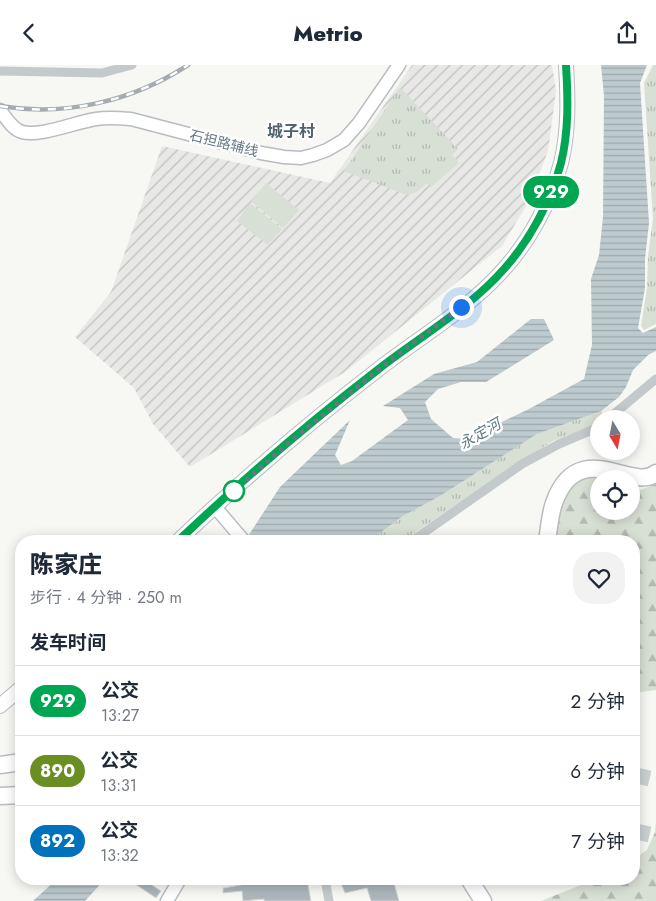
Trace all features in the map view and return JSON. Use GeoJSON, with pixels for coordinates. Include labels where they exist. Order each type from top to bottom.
{"type":"FeatureCollection","features":[{"type":"Feature","properties":{"kind":"highway"},"geometry":{"type":"LineString","coordinates":[[548,535],[554,503],[569,478],[586,469],[603,469],[644,478],[651,477],[656,473]]}},
{"type":"Feature","properties":{"kind":"highway"},"geometry":{"type":"LineString","coordinates":[[0,765],[15,763]]}},
{"type":"Feature","properties":{"kind":"highway"},"geometry":{"type":"LineString","coordinates":[[0,796],[15,795]]}},
{"type":"Feature","properties":{"kind":"highway"},"geometry":{"type":"LineString","coordinates":[[473,885],[483,901]]}},
{"type":"Feature","properties":{"kind":"main road","name":"石担路辅线"},"geometry":{"type":"LineString","coordinates":[[0,110],[12,126],[22,132],[36,133],[95,119],[131,119],[261,153],[284,157],[301,157],[327,150],[344,140],[359,123],[399,65]]}},
{"type":"Feature","properties":{"kind":"main road"},"geometry":{"type":"LineString","coordinates":[[184,535],[280,450],[379,369],[461,307],[504,270],[535,225],[551,193],[561,162],[567,125],[566,65]]}},
{"type":"Feature","properties":{"kind":"main road"},"geometry":{"type":"LineString","coordinates":[[214,507],[239,535]]}},
{"type":"Feature","properties":{"kind":"main road"},"geometry":{"type":"LineString","coordinates":[[0,707],[15,693]]}},
{"type":"Feature","properties":{"kind":"main road"},"geometry":{"type":"LineString","coordinates":[[167,901],[176,885]]}},
{"type":"Feature","properties":{"kind":"street"},"geometry":{"type":"LineString","coordinates":[[0,71],[102,73],[132,65]]}},
{"type":"Feature","properties":{"kind":"street"},"geometry":{"type":"LineString","coordinates":[[619,410],[656,379]]}},
{"type":"Feature","properties":{"kind":"street"},"geometry":{"type":"LineString","coordinates":[[421,535],[522,464],[559,444],[590,431]]}},
{"type":"Feature","properties":{"kind":"street"},"geometry":{"type":"LineString","coordinates":[[326,885],[329,901]]}},
{"type":"Feature","properties":{"kind":"shaded area"},"geometry":{"type":"Polygon","coordinates":[[[412,65],[552,65],[556,91],[548,151],[528,203],[502,246],[345,372],[190,467],[153,424],[134,388],[75,337],[111,292],[162,146],[330,183],[412,65]]]}},
{"type":"Feature","properties":{"kind":"green space"},"geometry":{"type":"Polygon","coordinates":[[[653,65],[656,65],[656,324],[644,330],[641,326],[647,288],[648,256],[653,219],[644,83],[653,65]]]}},
{"type":"Feature","properties":{"kind":"green space"},"geometry":{"type":"Polygon","coordinates":[[[400,87],[458,149],[452,155],[459,163],[431,187],[427,183],[416,192],[407,195],[344,171],[400,87]]]}},
{"type":"Feature","properties":{"kind":"green space"},"geometry":{"type":"Polygon","coordinates":[[[266,183],[299,210],[283,228],[251,201],[266,183]]]}},
{"type":"Feature","properties":{"kind":"green space"},"geometry":{"type":"Polygon","coordinates":[[[250,203],[282,229],[268,245],[237,221],[250,203]]]}},
{"type":"Feature","properties":{"kind":"green space"},"geometry":{"type":"Polygon","coordinates":[[[590,415],[590,427],[553,441],[514,465],[412,535],[377,535],[403,516],[440,496],[537,434],[590,415]]]}},
{"type":"Feature","properties":{"kind":"green space"},"geometry":{"type":"Polygon","coordinates":[[[590,473],[590,520],[640,520],[640,490],[656,484],[656,690],[640,692],[640,535],[555,535],[560,501],[573,480],[590,473]]]}},
{"type":"Feature","properties":{"kind":"green space"},"geometry":{"type":"Polygon","coordinates":[[[656,821],[656,901],[541,901],[581,885],[640,885],[640,855],[647,850],[655,832],[656,821]]]}},
{"type":"Feature","properties":{"kind":"water","name":"永定河"},"geometry":{"type":"Polygon","coordinates":[[[601,65],[647,65],[640,83],[649,223],[645,259],[645,288],[638,328],[643,333],[656,327],[656,351],[648,355],[633,370],[626,387],[619,397],[602,410],[590,410],[590,415],[537,434],[440,496],[403,516],[377,535],[249,535],[280,487],[350,420],[335,455],[341,465],[352,461],[408,420],[400,408],[383,406],[434,374],[477,362],[531,319],[544,319],[554,340],[486,382],[461,382],[438,389],[425,402],[431,419],[453,438],[466,439],[527,410],[584,379],[592,345],[591,279],[599,255],[603,217],[604,96],[601,65]]]}},
{"type":"Feature","properties":{"kind":"water"},"geometry":{"type":"Polygon","coordinates":[[[50,885],[100,885],[85,901],[33,901],[50,885]]]}},
{"type":"Feature","properties":{"kind":"building"},"geometry":{"type":"Polygon","coordinates":[[[136,885],[152,885],[161,891],[156,898],[136,885]]]}},
{"type":"Feature","properties":{"kind":"building"},"geometry":{"type":"Polygon","coordinates":[[[241,885],[308,885],[311,901],[264,901],[264,899],[243,901],[242,891],[223,893],[223,888],[241,885]]]}},
{"type":"Feature","properties":{"kind":"building"},"geometry":{"type":"Polygon","coordinates":[[[342,885],[395,885],[399,901],[371,901],[367,888],[345,893],[342,885]]]}},
{"type":"Feature","properties":{"kind":"tunnel"},"geometry":{"type":"LineString","coordinates":[[640,776],[656,780]]}},
{"type":"Feature","properties":{"kind":"tunnel"},"geometry":{"type":"LineString","coordinates":[[640,832],[656,836]]}},
{"type":"Feature","properties":{"kind":"railway"},"geometry":{"type":"LineString","coordinates":[[0,106],[24,109],[49,109],[98,103],[145,88],[167,78],[188,65]]}},
{"type":"Feature","properties":{"kind":"bus line","name":"929"},"geometry":{"type":"LineString","coordinates":[[184,535],[280,450],[379,369],[461,307],[504,270],[535,225],[551,193],[561,162],[567,125],[566,65]]}},
{"type":"Feature","properties":{"kind":"district","name":"城子村"},"geometry":{"type":"Point","coordinates":[291,131]}},
{"type":"Feature","properties":{"kind":"route"},"geometry":{"type":"LineString","coordinates":[[234,491],[280,450],[379,369],[461,307]]}}]}
